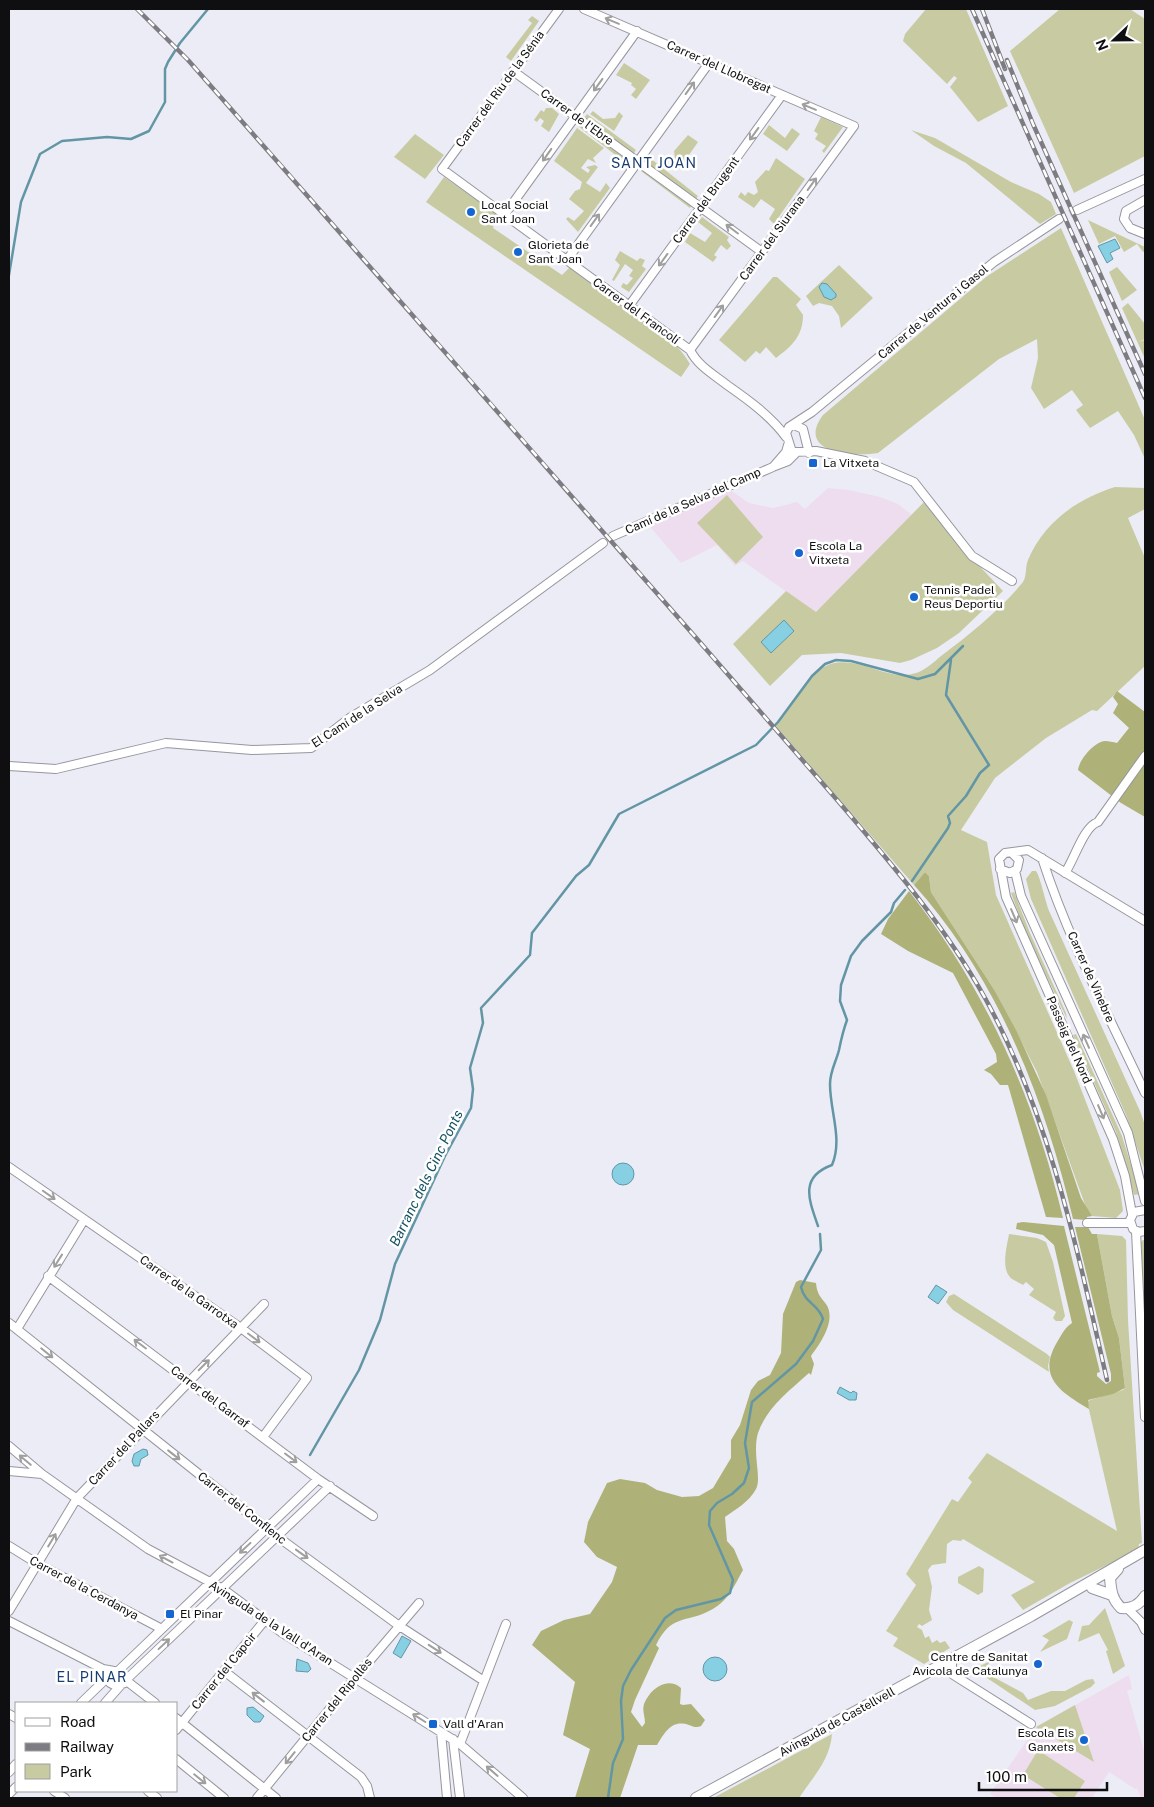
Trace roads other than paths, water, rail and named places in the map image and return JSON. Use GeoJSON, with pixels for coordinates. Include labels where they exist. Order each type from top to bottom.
{"type":"FeatureCollection","features":[{"type":"Feature","properties":{"kind":"street","name":"Carrer del Riu de la Sénia"},"geometry":{"type":"LineString","coordinates":[[442,169],[559,9]]}},
{"type":"Feature","properties":{"kind":"street","name":"Carrer del Llobregat"},"geometry":{"type":"LineString","coordinates":[[584,9],[854,126]]}},
{"type":"Feature","properties":{"kind":"street"},"geometry":{"type":"LineString","coordinates":[[505,214],[637,32]]}},
{"type":"Feature","properties":{"kind":"street"},"geometry":{"type":"LineString","coordinates":[[567,260],[709,63]]}},
{"type":"Feature","properties":{"kind":"street","name":"Carrer de l'Ebre"},"geometry":{"type":"LineString","coordinates":[[513,71],[702,206],[762,252]]}},
{"type":"Feature","properties":{"kind":"street","name":"Carrer del Brugent"},"geometry":{"type":"LineString","coordinates":[[629,306],[782,95]]}},
{"type":"Feature","properties":{"kind":"street","name":"Carrer del Siurana"},"geometry":{"type":"LineString","coordinates":[[690,350],[854,126]]}},
{"type":"Feature","properties":{"kind":"street","name":"Carrer del Francolí"},"geometry":{"type":"LineString","coordinates":[[442,169],[690,350],[696,362],[775,424],[787,441],[789,449],[806,450]]}},
{"type":"Feature","properties":{"kind":"street"},"geometry":{"type":"LineString","coordinates":[[1077,210],[1145,179]]}},
{"type":"Feature","properties":{"kind":"street"},"geometry":{"type":"LineString","coordinates":[[1145,200],[1126,211],[1124,219],[1130,228],[1145,234]]}},
{"type":"Feature","properties":{"kind":"street","name":"Carrer de Ventura i Gasol"},"geometry":{"type":"LineString","coordinates":[[792,426],[812,412],[994,262],[1059,219]]}},
{"type":"Feature","properties":{"kind":"street","name":"Carrer de Ventura i Gasol"},"geometry":{"type":"LineString","coordinates":[[803,429],[812,412]]}},
{"type":"Feature","properties":{"kind":"street","name":"Carrer del Francolí"},"geometry":{"type":"LineString","coordinates":[[775,424],[803,429]]}},
{"type":"Feature","properties":{"kind":"street","name":"Camí de la Selva del Camp"},"geometry":{"type":"LineString","coordinates":[[773,467],[786,452],[792,426]]}},
{"type":"Feature","properties":{"kind":"street"},"geometry":{"type":"LineString","coordinates":[[803,429],[806,450],[865,461],[914,482],[972,556],[1012,581]]}},
{"type":"Feature","properties":{"kind":"street","name":"Camí de la Selva del Camp"},"geometry":{"type":"LineString","coordinates":[[613,536],[742,479],[788,461],[806,450]]}},
{"type":"Feature","properties":{"kind":"street","name":"El Camí de la Selva"},"geometry":{"type":"LineString","coordinates":[[9,766],[56,769],[166,743],[252,750],[311,748],[351,717],[430,670],[603,543]]}},
{"type":"Feature","properties":{"kind":"street"},"geometry":{"type":"LineString","coordinates":[[1065,873],[1084,836],[1093,823],[1098,822],[1145,756]]}},
{"type":"Feature","properties":{"kind":"street"},"geometry":{"type":"LineString","coordinates":[[1012,853],[1019,860],[1019,866],[1015,871],[1007,873],[1000,869],[998,862],[1001,855],[1028,850],[1145,921]]}},
{"type":"Feature","properties":{"kind":"street","name":"Carrer de Vinebre"},"geometry":{"type":"LineString","coordinates":[[1042,858],[1050,882],[1092,980],[1145,1093]]}},
{"type":"Feature","properties":{"kind":"street","name":"Passeig del Nord"},"geometry":{"type":"LineString","coordinates":[[1000,869],[1006,897],[1113,1139],[1125,1176],[1132,1214]]}},
{"type":"Feature","properties":{"kind":"street","name":"Passeig del Nord"},"geometry":{"type":"LineString","coordinates":[[1015,871],[1021,896],[1128,1133],[1145,1201]]}},
{"type":"Feature","properties":{"kind":"street","name":"Carrer de la Garrotxa"},"geometry":{"type":"LineString","coordinates":[[9,1167],[241,1328],[308,1378],[263,1437]]}},
{"type":"Feature","properties":{"kind":"street"},"geometry":{"type":"LineString","coordinates":[[1145,1210],[1139,1210],[1132,1214],[1130,1223],[1136,1231],[1145,1417]]}},
{"type":"Feature","properties":{"kind":"street"},"geometry":{"type":"LineString","coordinates":[[17,1329],[84,1220]]}},
{"type":"Feature","properties":{"kind":"street"},"geometry":{"type":"LineString","coordinates":[[1087,1223],[1130,1223]]}},
{"type":"Feature","properties":{"kind":"street"},"geometry":{"type":"LineString","coordinates":[[1136,1231],[1145,1231]]}},
{"type":"Feature","properties":{"kind":"street","name":"Carrer del Garraf"},"geometry":{"type":"LineString","coordinates":[[48,1276],[189,1380],[318,1479],[373,1516]]}},
{"type":"Feature","properties":{"kind":"street","name":"Carrer del Pallars"},"geometry":{"type":"LineString","coordinates":[[9,1611],[77,1498],[264,1304]]}},
{"type":"Feature","properties":{"kind":"street","name":"Carrer del Conflenc"},"geometry":{"type":"LineString","coordinates":[[9,1323],[141,1430],[267,1528],[398,1625],[484,1681]]}},
{"type":"Feature","properties":{"kind":"street"},"geometry":{"type":"LineString","coordinates":[[9,1446],[42,1474]]}},
{"type":"Feature","properties":{"kind":"street","name":"Avinguda de la Vall d'Aran"},"geometry":{"type":"LineString","coordinates":[[9,1471],[42,1474],[148,1549],[222,1589],[265,1620],[354,1678],[457,1741],[523,1798]]}},
{"type":"Feature","properties":{"kind":"street"},"geometry":{"type":"LineString","coordinates":[[82,1702],[318,1479]]}},
{"type":"Feature","properties":{"kind":"street"},"geometry":{"type":"LineString","coordinates":[[106,1702],[330,1486]]}},
{"type":"Feature","properties":{"kind":"street","name":"Carrer de la Cerdanya"},"geometry":{"type":"LineString","coordinates":[[9,1546],[38,1564],[160,1628]]}},
{"type":"Feature","properties":{"kind":"street"},"geometry":{"type":"LineString","coordinates":[[1145,1550],[1115,1571],[1110,1578],[1112,1595],[1121,1608],[1135,1606],[1145,1596]]}},
{"type":"Feature","properties":{"kind":"street","name":"Avinguda de Castellvell"},"geometry":{"type":"LineString","coordinates":[[696,1798],[1031,1616],[1145,1550]]}},
{"type":"Feature","properties":{"kind":"street","name":"Avinguda de Castellvell"},"geometry":{"type":"LineString","coordinates":[[1031,1616],[1092,1588],[1145,1557]]}},
{"type":"Feature","properties":{"kind":"street"},"geometry":{"type":"LineString","coordinates":[[1092,1588],[1112,1595]]}},
{"type":"Feature","properties":{"kind":"street","name":"Carrer del Ripollès"},"geometry":{"type":"LineString","coordinates":[[258,1798],[354,1678],[419,1603]]}},
{"type":"Feature","properties":{"kind":"street"},"geometry":{"type":"LineString","coordinates":[[1127,1608],[1141,1622],[1145,1630]]}},
{"type":"Feature","properties":{"kind":"street"},"geometry":{"type":"LineString","coordinates":[[9,1620],[112,1674],[125,1672],[126,1682]]}},
{"type":"Feature","properties":{"kind":"street","name":"Carrer del Capcir"},"geometry":{"type":"LineString","coordinates":[[180,1720],[224,1671],[265,1620]]}},
{"type":"Feature","properties":{"kind":"street"},"geometry":{"type":"LineString","coordinates":[[460,1798],[457,1741],[484,1681],[506,1624]]}},
{"type":"Feature","properties":{"kind":"street"},"geometry":{"type":"LineString","coordinates":[[952,1659],[952,1674],[1031,1724]]}},
{"type":"Feature","properties":{"kind":"street"},"geometry":{"type":"LineString","coordinates":[[224,1671],[361,1777],[367,1786],[370,1798]]}},
{"type":"Feature","properties":{"kind":"street"},"geometry":{"type":"LineString","coordinates":[[112,1674],[110,1683],[126,1682],[154,1702]]}},
{"type":"Feature","properties":{"kind":"street"},"geometry":{"type":"LineString","coordinates":[[180,1720],[276,1798]]}},
{"type":"Feature","properties":{"kind":"street"},"geometry":{"type":"LineString","coordinates":[[441,1732],[448,1798]]}},
{"type":"Feature","properties":{"kind":"street"},"geometry":{"type":"LineString","coordinates":[[178,1761],[224,1798]]}},
{"type":"Feature","properties":{"kind":"water"},"geometry":{"type":"Polygon","coordinates":[[[1115,239],[1120,248],[1110,253],[1113,259],[1107,263],[1098,246],[1115,239]]]}},
{"type":"Feature","properties":{"kind":"water"},"geometry":{"type":"Polygon","coordinates":[[[822,283],[827,284],[836,294],[836,297],[831,300],[824,297],[819,287],[822,283]]]}},
{"type":"Feature","properties":{"kind":"water"},"geometry":{"type":"Polygon","coordinates":[[[784,620],[794,631],[771,653],[761,642],[784,620]]]}},
{"type":"Feature","properties":{"kind":"water"},"geometry":{"type":"Polygon","coordinates":[[[623,1163],[633,1170],[634,1174],[627,1184],[623,1185],[613,1178],[612,1174],[619,1164],[623,1163]]]}},
{"type":"Feature","properties":{"kind":"water"},"geometry":{"type":"Polygon","coordinates":[[[936,1285],[947,1292],[938,1304],[928,1297],[936,1285]]]}},
{"type":"Feature","properties":{"kind":"water"},"geometry":{"type":"Polygon","coordinates":[[[840,1387],[851,1393],[853,1391],[857,1393],[856,1400],[849,1400],[837,1393],[840,1387]]]}},
{"type":"Feature","properties":{"kind":"water"},"geometry":{"type":"Polygon","coordinates":[[[143,1449],[147,1450],[148,1455],[141,1459],[139,1466],[134,1466],[132,1461],[134,1454],[143,1449]]]}},
{"type":"Feature","properties":{"kind":"water"},"geometry":{"type":"Polygon","coordinates":[[[402,1636],[411,1641],[401,1658],[393,1653],[402,1636]]]}},
{"type":"Feature","properties":{"kind":"water"},"geometry":{"type":"Polygon","coordinates":[[[715,1657],[720,1658],[726,1664],[726,1674],[720,1680],[715,1681],[710,1680],[704,1674],[703,1669],[704,1664],[710,1658],[715,1657]]]}},
{"type":"Feature","properties":{"kind":"water"},"geometry":{"type":"Polygon","coordinates":[[[297,1659],[308,1663],[311,1669],[308,1672],[296,1671],[297,1659]]]}},
{"type":"Feature","properties":{"kind":"water"},"geometry":{"type":"Polygon","coordinates":[[[253,1707],[264,1716],[260,1722],[254,1722],[247,1715],[247,1708],[253,1707]]]}},
{"type":"Feature","properties":{"kind":"waterway"},"geometry":{"type":"LineString","coordinates":[[9,275],[21,202],[40,154],[62,141],[107,137],[131,139],[149,131],[165,102],[165,69],[168,62],[180,43],[208,9]]}},
{"type":"Feature","properties":{"kind":"waterway","name":"Barranc dels Cinc Ponts"},"geometry":{"type":"LineString","coordinates":[[310,1455],[359,1370],[380,1320],[395,1264],[445,1156],[471,1108],[473,1089],[470,1068],[483,1023],[481,1008],[530,955],[532,933],[576,876],[589,865],[619,814],[756,745],[778,722],[812,676],[825,664],[836,660],[851,661],[918,679],[935,674],[963,646]]}},
{"type":"Feature","properties":{"kind":"waterway"},"geometry":{"type":"LineString","coordinates":[[912,881],[948,828],[950,823],[948,816],[966,796],[980,773],[989,765],[946,695],[951,660]]}},
{"type":"Feature","properties":{"kind":"waterway"},"geometry":{"type":"LineString","coordinates":[[818,1226],[809,1190],[815,1176],[832,1165],[835,1155],[836,1135],[830,1079],[847,1020],[840,1001],[841,985],[851,956],[862,941],[891,912],[894,903],[905,890]]}},
{"type":"Feature","properties":{"kind":"waterway"},"geometry":{"type":"LineString","coordinates":[[608,1798],[613,1763],[623,1739],[621,1701],[623,1686],[631,1670],[665,1618],[676,1610],[721,1599],[730,1593],[733,1580],[709,1525],[710,1511],[717,1503],[732,1494],[744,1483],[749,1468],[745,1443],[752,1402],[796,1364],[813,1341],[823,1319],[818,1310],[805,1297],[801,1287],[821,1250],[820,1234]]}},
{"type":"Feature","properties":{"kind":"tunnel"},"geometry":{"type":"LineString","coordinates":[[1059,219],[1077,210]]}},
{"type":"Feature","properties":{"kind":"railway"},"geometry":{"type":"LineString","coordinates":[[137,9],[188,60],[698,640],[858,824],[935,920],[985,998],[1008,1043],[1027,1089],[1059,1184],[1107,1380]]}},
{"type":"Feature","properties":{"kind":"railway"},"geometry":{"type":"LineString","coordinates":[[972,9],[1145,398]]}},
{"type":"Feature","properties":{"kind":"railway"},"geometry":{"type":"LineString","coordinates":[[982,9],[1005,69]]}},
{"type":"Feature","properties":{"kind":"railway"},"geometry":{"type":"LineString","coordinates":[[1007,60],[1033,124],[1145,374]]}},
{"type":"Feature","properties":{"kind":"place","name":"Local Social Sant Joan"},"geometry":{"type":"Point","coordinates":[471,212]}},
{"type":"Feature","properties":{"kind":"place","name":"Glorieta de Sant Joan"},"geometry":{"type":"Point","coordinates":[518,252]}},
{"type":"Feature","properties":{"kind":"place","name":"La Vitxeta"},"geometry":{"type":"Point","coordinates":[813,463]}},
{"type":"Feature","properties":{"kind":"place","name":"Escola La Vitxeta"},"geometry":{"type":"Point","coordinates":[799,553]}},
{"type":"Feature","properties":{"kind":"place","name":"Tennis Padel Reus Deportiu"},"geometry":{"type":"Point","coordinates":[914,597]}},
{"type":"Feature","properties":{"kind":"place","name":"El Pinar"},"geometry":{"type":"Point","coordinates":[170,1614]}},
{"type":"Feature","properties":{"kind":"place","name":"Centre de Sanitat Avicola de Catalunya"},"geometry":{"type":"Point","coordinates":[1038,1664]}},
{"type":"Feature","properties":{"kind":"place","name":"Vall d'Aran"},"geometry":{"type":"Point","coordinates":[433,1724]}},
{"type":"Feature","properties":{"kind":"place","name":"Escola Els Ganxets"},"geometry":{"type":"Point","coordinates":[1084,1740]}},
{"type":"Feature","properties":{"kind":"district","name":"SANT JOAN"},"geometry":{"type":"Point","coordinates":[654,163]}},
{"type":"Feature","properties":{"kind":"district","name":"EL PINAR"},"geometry":{"type":"Point","coordinates":[92,1677]}}]}
